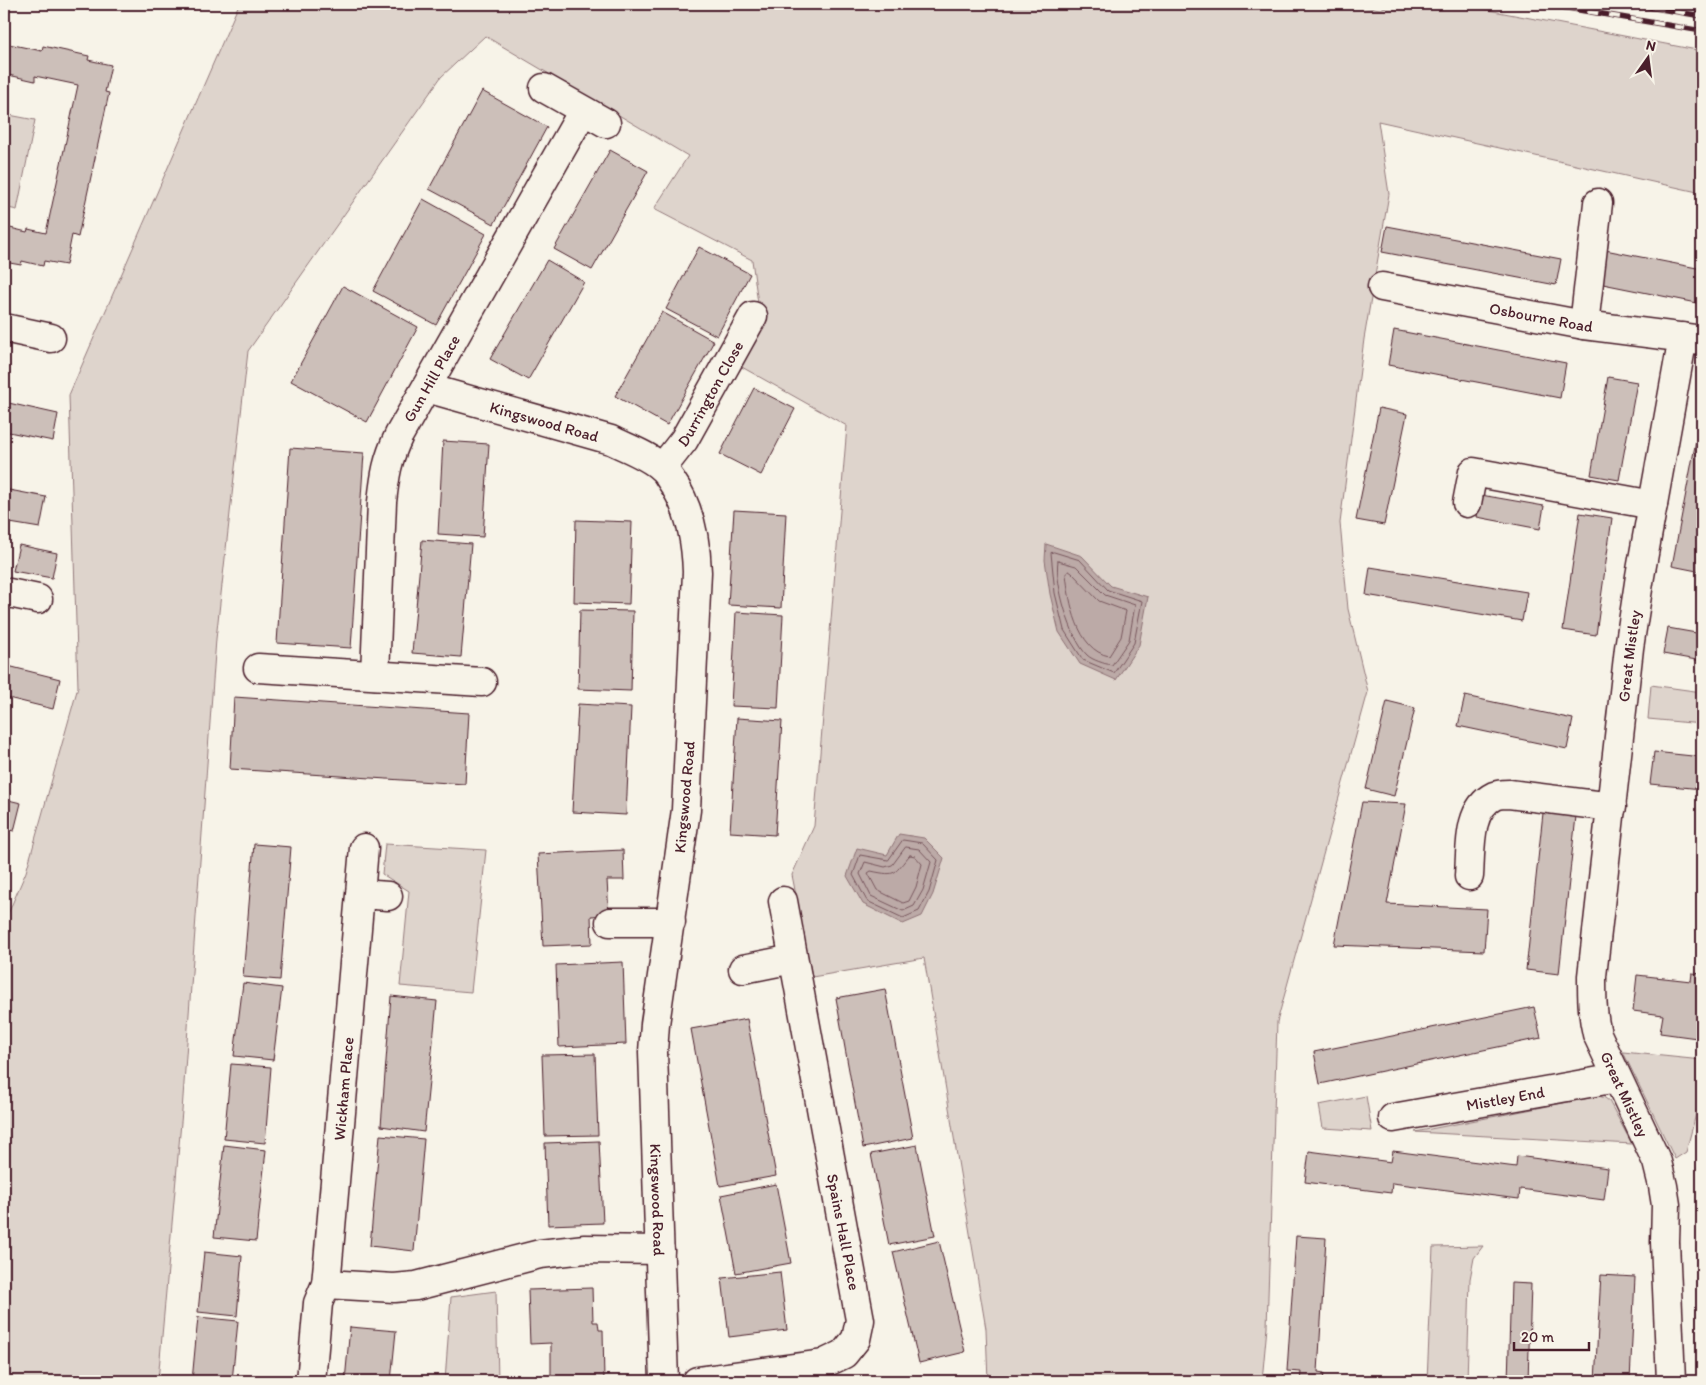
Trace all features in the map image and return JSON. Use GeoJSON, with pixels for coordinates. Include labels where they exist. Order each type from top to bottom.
{"type":"FeatureCollection","features":[{"type":"Feature","properties":{"kind":"street","name":"Gun Hill Place"},"geometry":{"type":"LineString","coordinates":[[375,676],[385,477],[389,456],[428,388],[594,117],[544,88]]}},
{"type":"Feature","properties":{"kind":"street"},"geometry":{"type":"LineString","coordinates":[[1584,325],[1598,203]]}},
{"type":"Feature","properties":{"kind":"street","name":"Osbourne Road"},"geometry":{"type":"LineString","coordinates":[[1382,286],[1584,325],[1692,338]]}},
{"type":"Feature","properties":{"kind":"street","name":"Durrington Close"},"geometry":{"type":"LineString","coordinates":[[662,468],[684,440],[753,316]]}},
{"type":"Feature","properties":{"kind":"street"},"geometry":{"type":"LineString","coordinates":[[4,328],[51,338]]}},
{"type":"Feature","properties":{"kind":"street","name":"Great Mistley"},"geometry":{"type":"LineString","coordinates":[[1671,1381],[1665,1242],[1666,1205],[1663,1186],[1657,1162],[1597,1034],[1592,1014],[1592,976],[1630,648],[1653,505],[1692,338]]}},
{"type":"Feature","properties":{"kind":"street","name":"Kingswood Road"},"geometry":{"type":"LineString","coordinates":[[428,388],[611,440],[637,452],[662,468],[677,488],[689,516],[696,549],[697,572],[686,810],[655,1024],[653,1052],[664,1381]]}},
{"type":"Feature","properties":{"kind":"street"},"geometry":{"type":"LineString","coordinates":[[1467,503],[1473,472],[1653,505]]}},
{"type":"Feature","properties":{"kind":"street"},"geometry":{"type":"LineString","coordinates":[[4,592],[38,599]]}},
{"type":"Feature","properties":{"kind":"street"},"geometry":{"type":"LineString","coordinates":[[258,668],[482,682]]}},
{"type":"Feature","properties":{"kind":"street"},"geometry":{"type":"LineString","coordinates":[[1469,876],[1472,833],[1477,813],[1486,801],[1496,795],[1510,794],[1612,807]]}},
{"type":"Feature","properties":{"kind":"street","name":"Wickham Place"},"geometry":{"type":"LineString","coordinates":[[311,1381],[318,1303],[326,1284],[364,848]]}},
{"type":"Feature","properties":{"kind":"street"},"geometry":{"type":"LineString","coordinates":[[361,894],[388,896]]}},
{"type":"Feature","properties":{"kind":"street","name":"Spains Hall Place"},"geometry":{"type":"LineString","coordinates":[[697,1381],[807,1374],[844,1354],[856,1339],[860,1320],[783,902]]}},
{"type":"Feature","properties":{"kind":"street"},"geometry":{"type":"LineString","coordinates":[[610,922],[671,922]]}},
{"type":"Feature","properties":{"kind":"street"},"geometry":{"type":"LineString","coordinates":[[743,968],[793,959]]}},
{"type":"Feature","properties":{"kind":"street","name":"Mistley End"},"geometry":{"type":"LineString","coordinates":[[1393,1118],[1617,1078]]}},
{"type":"Feature","properties":{"kind":"street"},"geometry":{"type":"LineString","coordinates":[[326,1284],[394,1288],[416,1286],[540,1254],[585,1249],[660,1250]]}},
{"type":"Feature","properties":{"kind":"shaded area"},"geometry":{"type":"Polygon","coordinates":[[[239,4],[1348,4],[1380,9],[1394,4],[1457,4],[1702,51],[1702,193],[1378,121],[1389,194],[1364,339],[1340,523],[1348,609],[1368,692],[1277,1022],[1267,1327],[1262,1381],[988,1381],[986,1329],[924,958],[812,977],[792,875],[814,826],[847,426],[740,366],[761,325],[752,260],[654,209],[688,156],[485,36],[441,77],[248,351],[216,639],[182,1111],[158,1381],[4,1381],[4,923],[26,872],[78,687],[69,395],[239,4]]]}},
{"type":"Feature","properties":{"kind":"shaded area"},"geometry":{"type":"Polygon","coordinates":[[[4,114],[35,120],[17,210],[4,207],[4,114]]]}},
{"type":"Feature","properties":{"kind":"shaded area"},"geometry":{"type":"Polygon","coordinates":[[[1651,685],[1702,692],[1702,724],[1648,719],[1651,685]]]}},
{"type":"Feature","properties":{"kind":"shaded area"},"geometry":{"type":"Polygon","coordinates":[[[385,844],[486,850],[471,992],[400,986],[409,891],[382,874],[385,844]]]}},
{"type":"Feature","properties":{"kind":"shaded area"},"geometry":{"type":"Polygon","coordinates":[[[1623,1052],[1702,1060],[1702,1091],[1686,1152],[1675,1159],[1623,1052]]]}},
{"type":"Feature","properties":{"kind":"shaded area"},"geometry":{"type":"Polygon","coordinates":[[[1366,1096],[1372,1131],[1323,1128],[1319,1105],[1366,1096]]]}},
{"type":"Feature","properties":{"kind":"shaded area"},"geometry":{"type":"Polygon","coordinates":[[[1599,1096],[1609,1101],[1632,1144],[1415,1132],[1599,1096]]]}},
{"type":"Feature","properties":{"kind":"shaded area"},"geometry":{"type":"Polygon","coordinates":[[[1483,1246],[1474,1258],[1470,1279],[1467,1381],[1427,1381],[1433,1247],[1483,1246]]]}},
{"type":"Feature","properties":{"kind":"shaded area"},"geometry":{"type":"Polygon","coordinates":[[[496,1291],[498,1381],[445,1381],[451,1297],[496,1291]]]}},
{"type":"Feature","properties":{"kind":"water"},"geometry":{"type":"Polygon","coordinates":[[[1046,544],[1082,556],[1111,586],[1148,597],[1139,645],[1116,680],[1080,664],[1059,632],[1050,594],[1045,560],[1046,544]]]}},
{"type":"Feature","properties":{"kind":"water"},"geometry":{"type":"Polygon","coordinates":[[[899,834],[924,838],[944,858],[933,894],[922,916],[903,924],[863,904],[847,876],[857,848],[887,855],[899,834]]]}},
{"type":"Feature","properties":{"kind":"building"},"geometry":{"type":"Polygon","coordinates":[[[4,43],[42,51],[43,46],[89,56],[88,60],[111,65],[105,92],[109,93],[78,237],[72,235],[66,265],[44,261],[43,266],[22,261],[21,265],[4,262],[4,230],[6,227],[27,232],[28,229],[46,233],[78,85],[35,76],[35,81],[4,74],[4,43]]]}},
{"type":"Feature","properties":{"kind":"building"},"geometry":{"type":"Polygon","coordinates":[[[482,91],[547,127],[494,224],[429,189],[482,91]]]}},
{"type":"Feature","properties":{"kind":"building"},"geometry":{"type":"Polygon","coordinates":[[[610,150],[648,171],[592,270],[554,249],[610,150]]]}},
{"type":"Feature","properties":{"kind":"building"},"geometry":{"type":"Polygon","coordinates":[[[423,199],[486,234],[436,325],[373,291],[423,199]]]}},
{"type":"Feature","properties":{"kind":"building"},"geometry":{"type":"Polygon","coordinates":[[[1387,226],[1561,259],[1556,285],[1382,252],[1387,226]]]}},
{"type":"Feature","properties":{"kind":"building"},"geometry":{"type":"Polygon","coordinates":[[[699,247],[750,274],[717,336],[666,309],[699,247]]]}},
{"type":"Feature","properties":{"kind":"building"},"geometry":{"type":"Polygon","coordinates":[[[1605,250],[1702,269],[1702,304],[1598,283],[1605,250]]]}},
{"type":"Feature","properties":{"kind":"building"},"geometry":{"type":"Polygon","coordinates":[[[547,260],[584,282],[528,380],[490,359],[547,260]]]}},
{"type":"Feature","properties":{"kind":"building"},"geometry":{"type":"Polygon","coordinates":[[[343,286],[418,327],[367,422],[291,381],[343,286]]]}},
{"type":"Feature","properties":{"kind":"building"},"geometry":{"type":"Polygon","coordinates":[[[662,312],[714,341],[667,425],[615,396],[662,312]]]}},
{"type":"Feature","properties":{"kind":"building"},"geometry":{"type":"Polygon","coordinates":[[[1394,330],[1566,363],[1560,398],[1388,365],[1394,330]]]}},
{"type":"Feature","properties":{"kind":"building"},"geometry":{"type":"Polygon","coordinates":[[[1608,377],[1637,382],[1619,480],[1591,475],[1608,377]]]}},
{"type":"Feature","properties":{"kind":"building"},"geometry":{"type":"Polygon","coordinates":[[[754,388],[795,409],[761,475],[720,454],[754,388]]]}},
{"type":"Feature","properties":{"kind":"building"},"geometry":{"type":"Polygon","coordinates":[[[4,402],[58,414],[53,441],[4,431],[4,402]]]}},
{"type":"Feature","properties":{"kind":"building"},"geometry":{"type":"Polygon","coordinates":[[[1379,408],[1407,414],[1384,525],[1356,520],[1379,408]]]}},
{"type":"Feature","properties":{"kind":"building"},"geometry":{"type":"Polygon","coordinates":[[[1702,409],[1702,572],[1672,566],[1702,409]]]}},
{"type":"Feature","properties":{"kind":"building"},"geometry":{"type":"Polygon","coordinates":[[[443,441],[489,444],[483,537],[438,534],[443,441]]]}},
{"type":"Feature","properties":{"kind":"building"},"geometry":{"type":"Polygon","coordinates":[[[290,448],[364,453],[351,648],[277,643],[290,448]]]}},
{"type":"Feature","properties":{"kind":"building"},"geometry":{"type":"Polygon","coordinates":[[[4,489],[46,497],[40,528],[4,522],[4,489]]]}},
{"type":"Feature","properties":{"kind":"building"},"geometry":{"type":"Polygon","coordinates":[[[1481,495],[1544,506],[1540,529],[1477,517],[1481,495]]]}},
{"type":"Feature","properties":{"kind":"building"},"geometry":{"type":"Polygon","coordinates":[[[734,510],[786,513],[781,608],[728,605],[734,510]]]}},
{"type":"Feature","properties":{"kind":"building"},"geometry":{"type":"Polygon","coordinates":[[[1580,513],[1612,518],[1596,635],[1563,630],[1580,513]]]}},
{"type":"Feature","properties":{"kind":"building"},"geometry":{"type":"Polygon","coordinates":[[[576,520],[632,522],[629,604],[574,602],[576,520]]]}},
{"type":"Feature","properties":{"kind":"building"},"geometry":{"type":"Polygon","coordinates":[[[422,540],[471,544],[461,657],[412,653],[422,540]]]}},
{"type":"Feature","properties":{"kind":"building"},"geometry":{"type":"Polygon","coordinates":[[[19,545],[57,553],[52,578],[13,571],[19,545]]]}},
{"type":"Feature","properties":{"kind":"building"},"geometry":{"type":"Polygon","coordinates":[[[1370,567],[1527,592],[1522,621],[1366,595],[1370,567]]]}},
{"type":"Feature","properties":{"kind":"building"},"geometry":{"type":"Polygon","coordinates":[[[580,610],[633,611],[631,691],[578,689],[580,610]]]}},
{"type":"Feature","properties":{"kind":"building"},"geometry":{"type":"Polygon","coordinates":[[[736,612],[783,615],[778,708],[731,706],[736,612]]]}},
{"type":"Feature","properties":{"kind":"building"},"geometry":{"type":"Polygon","coordinates":[[[1668,628],[1702,634],[1702,661],[1663,654],[1668,628]]]}},
{"type":"Feature","properties":{"kind":"building"},"geometry":{"type":"Polygon","coordinates":[[[4,665],[60,679],[53,709],[4,697],[4,665]]]}},
{"type":"Feature","properties":{"kind":"building"},"geometry":{"type":"Polygon","coordinates":[[[1465,696],[1573,719],[1567,749],[1458,726],[1465,696]]]}},
{"type":"Feature","properties":{"kind":"building"},"geometry":{"type":"Polygon","coordinates":[[[234,697],[469,713],[465,784],[230,769],[234,697]]]}},
{"type":"Feature","properties":{"kind":"building"},"geometry":{"type":"Polygon","coordinates":[[[1387,701],[1415,708],[1394,796],[1366,789],[1387,701]]]}},
{"type":"Feature","properties":{"kind":"building"},"geometry":{"type":"Polygon","coordinates":[[[578,704],[631,707],[626,815],[572,812],[578,704]]]}},
{"type":"Feature","properties":{"kind":"building"},"geometry":{"type":"Polygon","coordinates":[[[737,718],[782,721],[775,835],[730,832],[737,718]]]}},
{"type":"Feature","properties":{"kind":"building"},"geometry":{"type":"Polygon","coordinates":[[[1654,752],[1702,757],[1702,789],[1650,784],[1654,752]]]}},
{"type":"Feature","properties":{"kind":"building"},"geometry":{"type":"Polygon","coordinates":[[[4,799],[21,803],[14,831],[4,829],[4,799]]]}},
{"type":"Feature","properties":{"kind":"building"},"geometry":{"type":"Polygon","coordinates":[[[1362,802],[1406,804],[1387,904],[1487,909],[1484,951],[1334,945],[1362,802]]]}},
{"type":"Feature","properties":{"kind":"building"},"geometry":{"type":"Polygon","coordinates":[[[1543,813],[1576,816],[1559,974],[1526,970],[1543,813]]]}},
{"type":"Feature","properties":{"kind":"building"},"geometry":{"type":"Polygon","coordinates":[[[254,844],[291,847],[280,980],[243,977],[254,844]]]}},
{"type":"Feature","properties":{"kind":"building"},"geometry":{"type":"Polygon","coordinates":[[[623,850],[624,880],[607,880],[609,915],[591,916],[592,944],[543,946],[538,854],[623,850]]]}},
{"type":"Feature","properties":{"kind":"building"},"geometry":{"type":"Polygon","coordinates":[[[623,962],[626,1044],[559,1047],[556,965],[623,962]]]}},
{"type":"Feature","properties":{"kind":"building"},"geometry":{"type":"Polygon","coordinates":[[[1692,973],[1702,974],[1702,1008],[1697,1038],[1660,1033],[1663,1015],[1633,1011],[1637,975],[1691,981],[1692,973]]]}},
{"type":"Feature","properties":{"kind":"building"},"geometry":{"type":"Polygon","coordinates":[[[243,983],[282,988],[273,1060],[234,1056],[243,983]]]}},
{"type":"Feature","properties":{"kind":"building"},"geometry":{"type":"Polygon","coordinates":[[[885,989],[913,1138],[863,1148],[836,998],[885,989]]]}},
{"type":"Feature","properties":{"kind":"building"},"geometry":{"type":"Polygon","coordinates":[[[391,996],[437,1001],[424,1132],[381,1126],[391,996]]]}},
{"type":"Feature","properties":{"kind":"building"},"geometry":{"type":"Polygon","coordinates":[[[1534,1007],[1541,1038],[1320,1084],[1314,1052],[1534,1007]]]}},
{"type":"Feature","properties":{"kind":"building"},"geometry":{"type":"Polygon","coordinates":[[[747,1019],[776,1176],[720,1186],[691,1029],[747,1019]]]}},
{"type":"Feature","properties":{"kind":"building"},"geometry":{"type":"Polygon","coordinates":[[[595,1054],[598,1135],[545,1136],[542,1055],[595,1054]]]}},
{"type":"Feature","properties":{"kind":"building"},"geometry":{"type":"Polygon","coordinates":[[[231,1064],[271,1067],[265,1143],[224,1139],[231,1064]]]}},
{"type":"Feature","properties":{"kind":"building"},"geometry":{"type":"Polygon","coordinates":[[[380,1135],[424,1139],[414,1251],[370,1246],[380,1135]]]}},
{"type":"Feature","properties":{"kind":"building"},"geometry":{"type":"Polygon","coordinates":[[[599,1141],[603,1223],[548,1225],[545,1143],[599,1141]]]}},
{"type":"Feature","properties":{"kind":"building"},"geometry":{"type":"Polygon","coordinates":[[[224,1145],[266,1150],[256,1241],[214,1237],[224,1145]]]}},
{"type":"Feature","properties":{"kind":"building"},"geometry":{"type":"Polygon","coordinates":[[[917,1145],[935,1236],[889,1245],[871,1154],[917,1145]]]}},
{"type":"Feature","properties":{"kind":"building"},"geometry":{"type":"Polygon","coordinates":[[[1309,1151],[1391,1162],[1393,1151],[1516,1167],[1517,1156],[1608,1168],[1604,1200],[1520,1189],[1519,1199],[1392,1183],[1391,1193],[1305,1182],[1309,1151]]]}},
{"type":"Feature","properties":{"kind":"building"},"geometry":{"type":"Polygon","coordinates":[[[776,1184],[791,1263],[736,1273],[721,1195],[776,1184]]]}},
{"type":"Feature","properties":{"kind":"building"},"geometry":{"type":"Polygon","coordinates":[[[1296,1236],[1326,1238],[1318,1372],[1324,1373],[1323,1381],[1300,1381],[1301,1372],[1287,1371],[1296,1236]]]}},
{"type":"Feature","properties":{"kind":"building"},"geometry":{"type":"Polygon","coordinates":[[[939,1241],[965,1352],[919,1363],[893,1252],[939,1241]]]}},
{"type":"Feature","properties":{"kind":"building"},"geometry":{"type":"Polygon","coordinates":[[[204,1252],[242,1256],[237,1316],[198,1312],[204,1252]]]}},
{"type":"Feature","properties":{"kind":"building"},"geometry":{"type":"Polygon","coordinates":[[[780,1272],[787,1330],[729,1337],[722,1278],[780,1272]]]}},
{"type":"Feature","properties":{"kind":"building"},"geometry":{"type":"Polygon","coordinates":[[[1601,1275],[1635,1277],[1630,1381],[1595,1381],[1601,1275]]]}},
{"type":"Feature","properties":{"kind":"building"},"geometry":{"type":"Polygon","coordinates":[[[1511,1283],[1531,1284],[1528,1381],[1508,1381],[1511,1283]]]}},
{"type":"Feature","properties":{"kind":"building"},"geometry":{"type":"Polygon","coordinates":[[[592,1288],[593,1322],[598,1322],[599,1330],[603,1330],[604,1381],[551,1381],[551,1343],[530,1344],[528,1290],[592,1288]]]}},
{"type":"Feature","properties":{"kind":"building"},"geometry":{"type":"Polygon","coordinates":[[[198,1317],[238,1321],[232,1381],[192,1381],[198,1317]]]}},
{"type":"Feature","properties":{"kind":"building"},"geometry":{"type":"Polygon","coordinates":[[[350,1327],[396,1331],[391,1381],[345,1381],[350,1327]]]}},
{"type":"Feature","properties":{"kind":"building"},"geometry":{"type":"Polygon","coordinates":[[[1702,1328],[1702,1376],[1701,1376],[1702,1328]]]}},
{"type":"Feature","properties":{"kind":"railway"},"geometry":{"type":"LineString","coordinates":[[1544,4],[1702,31]]}},
{"type":"Feature","properties":{"kind":"railway"},"geometry":{"type":"LineString","coordinates":[[1631,4],[1702,16]]}}]}
